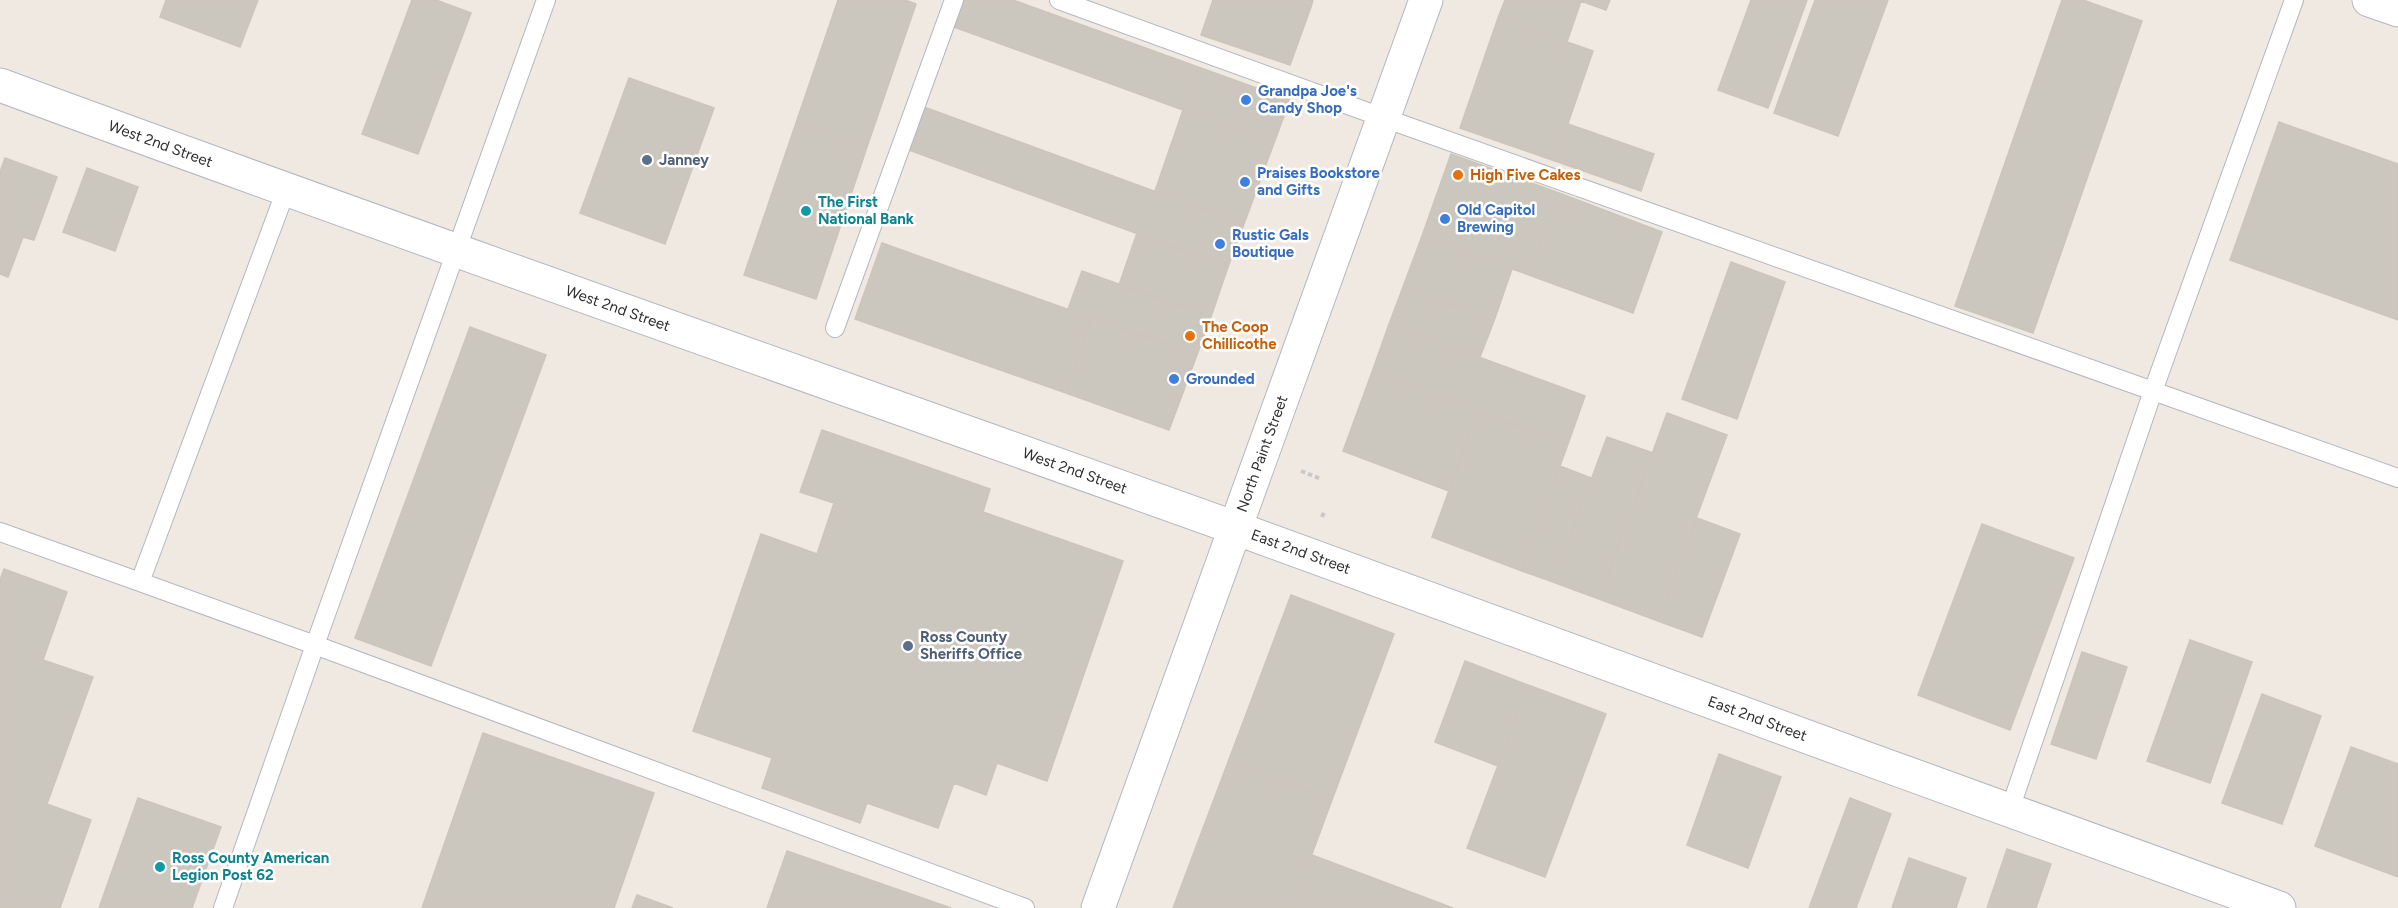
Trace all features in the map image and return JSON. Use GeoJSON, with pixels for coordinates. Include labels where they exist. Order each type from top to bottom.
{"type":"FeatureCollection","features":[{"type":"Feature","properties":{"kind":"street","name":"North Paint Street"},"geometry":{"type":"LineString","coordinates":[[1098,908],[1426,0]]}},
{"type":"Feature","properties":{"kind":"street","name":"West 2nd Street"},"geometry":{"type":"LineString","coordinates":[[0,85],[458,252],[1236,528]]}},
{"type":"Feature","properties":{"kind":"street","name":"East 2nd Street"},"geometry":{"type":"LineString","coordinates":[[1236,528],[2009,812],[2279,908]]}},
{"type":"Feature","properties":{"kind":"lane"},"geometry":{"type":"LineString","coordinates":[[223,908],[546,0]]}},
{"type":"Feature","properties":{"kind":"lane"},"geometry":{"type":"LineString","coordinates":[[835,328],[954,0]]}},
{"type":"Feature","properties":{"kind":"lane"},"geometry":{"type":"LineString","coordinates":[[1059,0],[1384,118],[2398,478]]}},
{"type":"Feature","properties":{"kind":"lane"},"geometry":{"type":"LineString","coordinates":[[2009,812],[2153,391],[2294,0]]}},
{"type":"Feature","properties":{"kind":"lane"},"geometry":{"type":"LineString","coordinates":[[140,582],[286,190]]}},
{"type":"Feature","properties":{"kind":"lane"},"geometry":{"type":"LineString","coordinates":[[0,532],[315,645],[1025,908]]}},
{"type":"Feature","properties":{"kind":"path"},"geometry":{"type":"LineString","coordinates":[[1301,471],[1321,479]]}},
{"type":"Feature","properties":{"kind":"path"},"geometry":{"type":"LineString","coordinates":[[1322,517],[1325,510]]}},
{"type":"Feature","properties":{"kind":"building"},"geometry":{"type":"Polygon","coordinates":[[[166,0],[258,0],[240,47],[160,17],[166,0]]]}},
{"type":"Feature","properties":{"kind":"building"},"geometry":{"type":"Polygon","coordinates":[[[412,0],[436,0],[471,13],[418,154],[362,134],[412,0]]]}},
{"type":"Feature","properties":{"kind":"building"},"geometry":{"type":"Polygon","coordinates":[[[838,0],[905,0],[916,4],[867,147],[796,123],[838,0]]]}},
{"type":"Feature","properties":{"kind":"building"},"geometry":{"type":"Polygon","coordinates":[[[964,0],[1013,0],[1198,67],[1183,110],[954,27],[964,0]]]}},
{"type":"Feature","properties":{"kind":"building"},"geometry":{"type":"Polygon","coordinates":[[[1213,0],[1291,0],[1311,7],[1290,65],[1201,35],[1213,0]]]}},
{"type":"Feature","properties":{"kind":"building"},"geometry":{"type":"Polygon","coordinates":[[[1291,0],[1313,0],[1311,7],[1291,0]]]}},
{"type":"Feature","properties":{"kind":"building"},"geometry":{"type":"Polygon","coordinates":[[[1505,0],[1581,1],[1567,42],[1498,18],[1505,0]]]}},
{"type":"Feature","properties":{"kind":"building"},"geometry":{"type":"Polygon","coordinates":[[[1578,0],[1610,0],[1606,10],[1578,0]]]}},
{"type":"Feature","properties":{"kind":"building"},"geometry":{"type":"Polygon","coordinates":[[[1751,0],[1807,0],[1768,108],[1718,90],[1751,0]]]}},
{"type":"Feature","properties":{"kind":"building"},"geometry":{"type":"Polygon","coordinates":[[[1815,0],[1888,0],[1838,136],[1774,113],[1815,0]]]}},
{"type":"Feature","properties":{"kind":"building"},"geometry":{"type":"Polygon","coordinates":[[[2062,0],[2083,0],[2142,21],[2033,333],[1955,306],[2062,0]]]}},
{"type":"Feature","properties":{"kind":"building"},"geometry":{"type":"Polygon","coordinates":[[[1498,18],[1593,51],[1555,161],[1460,128],[1498,18]]]}},
{"type":"Feature","properties":{"kind":"building"},"geometry":{"type":"Polygon","coordinates":[[[1198,67],[1290,100],[1274,143],[1183,110],[1198,67]]]}},
{"type":"Feature","properties":{"kind":"building","name":"Janney"},"geometry":{"type":"Polygon","coordinates":[[[629,78],[714,108],[665,244],[580,213],[629,78]]]}},
{"type":"Feature","properties":{"kind":"building"},"geometry":{"type":"Polygon","coordinates":[[[924,107],[1244,224],[1228,267],[909,150],[924,107]]]}},
{"type":"Feature","properties":{"kind":"building"},"geometry":{"type":"Polygon","coordinates":[[[1183,110],[1274,143],[1244,224],[1155,191],[1183,110]]]}},
{"type":"Feature","properties":{"kind":"building"},"geometry":{"type":"Polygon","coordinates":[[[2279,122],[2398,164],[2398,320],[2230,260],[2279,122]]]}},
{"type":"Feature","properties":{"kind":"building","name":"The First National Bank"},"geometry":{"type":"Polygon","coordinates":[[[796,123],[867,147],[816,299],[744,275],[796,123]]]}},
{"type":"Feature","properties":{"kind":"building"},"geometry":{"type":"Polygon","coordinates":[[[1568,124],[1654,154],[1641,191],[1555,161],[1568,124]]]}},
{"type":"Feature","properties":{"kind":"building"},"geometry":{"type":"Polygon","coordinates":[[[1451,154],[1559,193],[1529,275],[1422,236],[1451,154]]]}},
{"type":"Feature","properties":{"kind":"building"},"geometry":{"type":"Polygon","coordinates":[[[5,158],[57,177],[34,240],[23,237],[8,277],[0,274],[0,172],[5,158]]]}},
{"type":"Feature","properties":{"kind":"building"},"geometry":{"type":"Polygon","coordinates":[[[87,168],[138,187],[115,251],[63,232],[87,168]]]}},
{"type":"Feature","properties":{"kind":"building"},"geometry":{"type":"Polygon","coordinates":[[[1559,193],[1662,232],[1633,313],[1529,275],[1559,193]]]}},
{"type":"Feature","properties":{"kind":"building"},"geometry":{"type":"Polygon","coordinates":[[[1137,233],[1228,267],[1211,317],[1119,285],[1137,233]]]}},
{"type":"Feature","properties":{"kind":"building"},"geometry":{"type":"Polygon","coordinates":[[[1422,236],[1512,269],[1494,321],[1403,287],[1422,236]]]}},
{"type":"Feature","properties":{"kind":"building"},"geometry":{"type":"Polygon","coordinates":[[[882,243],[1092,318],[1066,393],[855,319],[882,243]]]}},
{"type":"Feature","properties":{"kind":"building"},"geometry":{"type":"Polygon","coordinates":[[[1731,262],[1785,282],[1737,419],[1682,399],[1731,262]]]}},
{"type":"Feature","properties":{"kind":"building"},"geometry":{"type":"Polygon","coordinates":[[[1082,271],[1211,317],[1197,355],[1068,309],[1082,271]]]}},
{"type":"Feature","properties":{"kind":"building"},"geometry":{"type":"Polygon","coordinates":[[[1403,287],[1494,321],[1480,357],[1389,324],[1403,287]]]}},
{"type":"Feature","properties":{"kind":"building"},"geometry":{"type":"Polygon","coordinates":[[[1092,318],[1197,355],[1169,430],[1066,393],[1092,318]]]}},
{"type":"Feature","properties":{"kind":"building"},"geometry":{"type":"Polygon","coordinates":[[[1389,324],[1585,396],[1568,444],[1372,372],[1389,324]]]}},
{"type":"Feature","properties":{"kind":"building"},"geometry":{"type":"Polygon","coordinates":[[[470,327],[546,355],[431,666],[355,638],[470,327]]]}},
{"type":"Feature","properties":{"kind":"building"},"geometry":{"type":"Polygon","coordinates":[[[1372,372],[1478,411],[1449,491],[1343,451],[1372,372]]]}},
{"type":"Feature","properties":{"kind":"building"},"geometry":{"type":"Polygon","coordinates":[[[1478,411],[1568,444],[1522,571],[1432,537],[1478,411]]]}},
{"type":"Feature","properties":{"kind":"building"},"geometry":{"type":"Polygon","coordinates":[[[1667,413],[1727,435],[1658,621],[1599,599],[1667,413]]]}},
{"type":"Feature","properties":{"kind":"building","name":"Ross County Sheriffs Office"},"geometry":{"type":"Polygon","coordinates":[[[822,430],[990,489],[983,512],[1123,561],[1047,781],[997,763],[986,795],[954,783],[938,828],[867,803],[860,823],[762,788],[772,758],[693,731],[761,534],[817,554],[834,503],[800,492],[822,430]]]}},
{"type":"Feature","properties":{"kind":"building"},"geometry":{"type":"Polygon","coordinates":[[[1607,437],[1653,453],[1599,599],[1553,582],[1607,437]]]}},
{"type":"Feature","properties":{"kind":"building"},"geometry":{"type":"Polygon","coordinates":[[[1560,466],[1591,478],[1553,582],[1522,571],[1560,466]]]}},
{"type":"Feature","properties":{"kind":"building"},"geometry":{"type":"Polygon","coordinates":[[[1697,518],[1740,534],[1702,637],[1658,621],[1697,518]]]}},
{"type":"Feature","properties":{"kind":"building"},"geometry":{"type":"Polygon","coordinates":[[[1982,524],[2074,558],[2010,730],[1918,695],[1982,524]]]}},
{"type":"Feature","properties":{"kind":"building"},"geometry":{"type":"Polygon","coordinates":[[[4,569],[67,592],[43,660],[93,677],[47,804],[91,820],[60,908],[0,908],[0,580],[4,569]]]}},
{"type":"Feature","properties":{"kind":"building"},"geometry":{"type":"Polygon","coordinates":[[[1291,595],[1394,634],[1332,800],[1228,762],[1291,595]]]}},
{"type":"Feature","properties":{"kind":"building"},"geometry":{"type":"Polygon","coordinates":[[[2190,640],[2252,662],[2210,783],[2147,761],[2190,640]]]}},
{"type":"Feature","properties":{"kind":"building"},"geometry":{"type":"Polygon","coordinates":[[[2082,652],[2127,667],[2096,759],[2051,744],[2082,652]]]}},
{"type":"Feature","properties":{"kind":"building"},"geometry":{"type":"Polygon","coordinates":[[[1465,661],[1528,685],[1498,766],[1435,742],[1465,661]]]}},
{"type":"Feature","properties":{"kind":"building"},"geometry":{"type":"Polygon","coordinates":[[[1528,685],[1606,714],[1545,877],[1467,848],[1528,685]]]}},
{"type":"Feature","properties":{"kind":"building"},"geometry":{"type":"Polygon","coordinates":[[[2262,694],[2321,716],[2282,824],[2222,803],[2262,694]]]}},
{"type":"Feature","properties":{"kind":"building"},"geometry":{"type":"Polygon","coordinates":[[[483,733],[654,793],[614,908],[422,908],[483,733]]]}},
{"type":"Feature","properties":{"kind":"building"},"geometry":{"type":"Polygon","coordinates":[[[2351,747],[2398,764],[2398,877],[2315,846],[2351,747]]]}},
{"type":"Feature","properties":{"kind":"building"},"geometry":{"type":"Polygon","coordinates":[[[1719,754],[1781,777],[1748,868],[1687,845],[1719,754]]]}},
{"type":"Feature","properties":{"kind":"building"},"geometry":{"type":"Polygon","coordinates":[[[1228,762],[1332,800],[1292,908],[1173,908],[1228,762]]]}},
{"type":"Feature","properties":{"kind":"building","name":"Ross County American Legion Post 62"},"geometry":{"type":"Polygon","coordinates":[[[138,798],[221,827],[192,908],[99,908],[138,798]]]}},
{"type":"Feature","properties":{"kind":"building"},"geometry":{"type":"Polygon","coordinates":[[[1850,798],[1891,814],[1856,908],[1809,908],[1850,798]]]}},
{"type":"Feature","properties":{"kind":"building"},"geometry":{"type":"Polygon","coordinates":[[[2007,849],[2051,864],[2036,908],[1987,908],[2007,849]]]}},
{"type":"Feature","properties":{"kind":"building"},"geometry":{"type":"Polygon","coordinates":[[[787,851],[951,908],[767,908],[787,851]]]}},
{"type":"Feature","properties":{"kind":"building"},"geometry":{"type":"Polygon","coordinates":[[[1312,855],[1453,908],[1292,908],[1312,855]]]}},
{"type":"Feature","properties":{"kind":"building"},"geometry":{"type":"Polygon","coordinates":[[[1909,858],[1966,878],[1956,908],[1892,908],[1909,858]]]}},
{"type":"Feature","properties":{"kind":"building"},"geometry":{"type":"Polygon","coordinates":[[[637,895],[673,908],[632,908],[637,895]]]}},
{"type":"Feature","properties":{"kind":"place","name":"Grandpa Joe's Candy Shop"},"geometry":{"type":"Point","coordinates":[1246,100]}},
{"type":"Feature","properties":{"kind":"place","name":"Janney"},"geometry":{"type":"Point","coordinates":[647,160]}},
{"type":"Feature","properties":{"kind":"place","name":"High Five Cakes"},"geometry":{"type":"Point","coordinates":[1458,175]}},
{"type":"Feature","properties":{"kind":"place","name":"Praises Bookstore and Gifts"},"geometry":{"type":"Point","coordinates":[1245,182]}},
{"type":"Feature","properties":{"kind":"place","name":"The First National Bank"},"geometry":{"type":"Point","coordinates":[806,211]}},
{"type":"Feature","properties":{"kind":"place","name":"Old Capitol Brewing"},"geometry":{"type":"Point","coordinates":[1445,219]}},
{"type":"Feature","properties":{"kind":"place","name":"Rustic Gals Boutique"},"geometry":{"type":"Point","coordinates":[1220,244]}},
{"type":"Feature","properties":{"kind":"place","name":"The Coop Chillicothe"},"geometry":{"type":"Point","coordinates":[1190,336]}},
{"type":"Feature","properties":{"kind":"place","name":"Grounded"},"geometry":{"type":"Point","coordinates":[1174,379]}},
{"type":"Feature","properties":{"kind":"place","name":"Ross County Sheriffs Office"},"geometry":{"type":"Point","coordinates":[908,646]}},
{"type":"Feature","properties":{"kind":"place","name":"Ross County American Legion Post 62"},"geometry":{"type":"Point","coordinates":[160,867]}}]}
